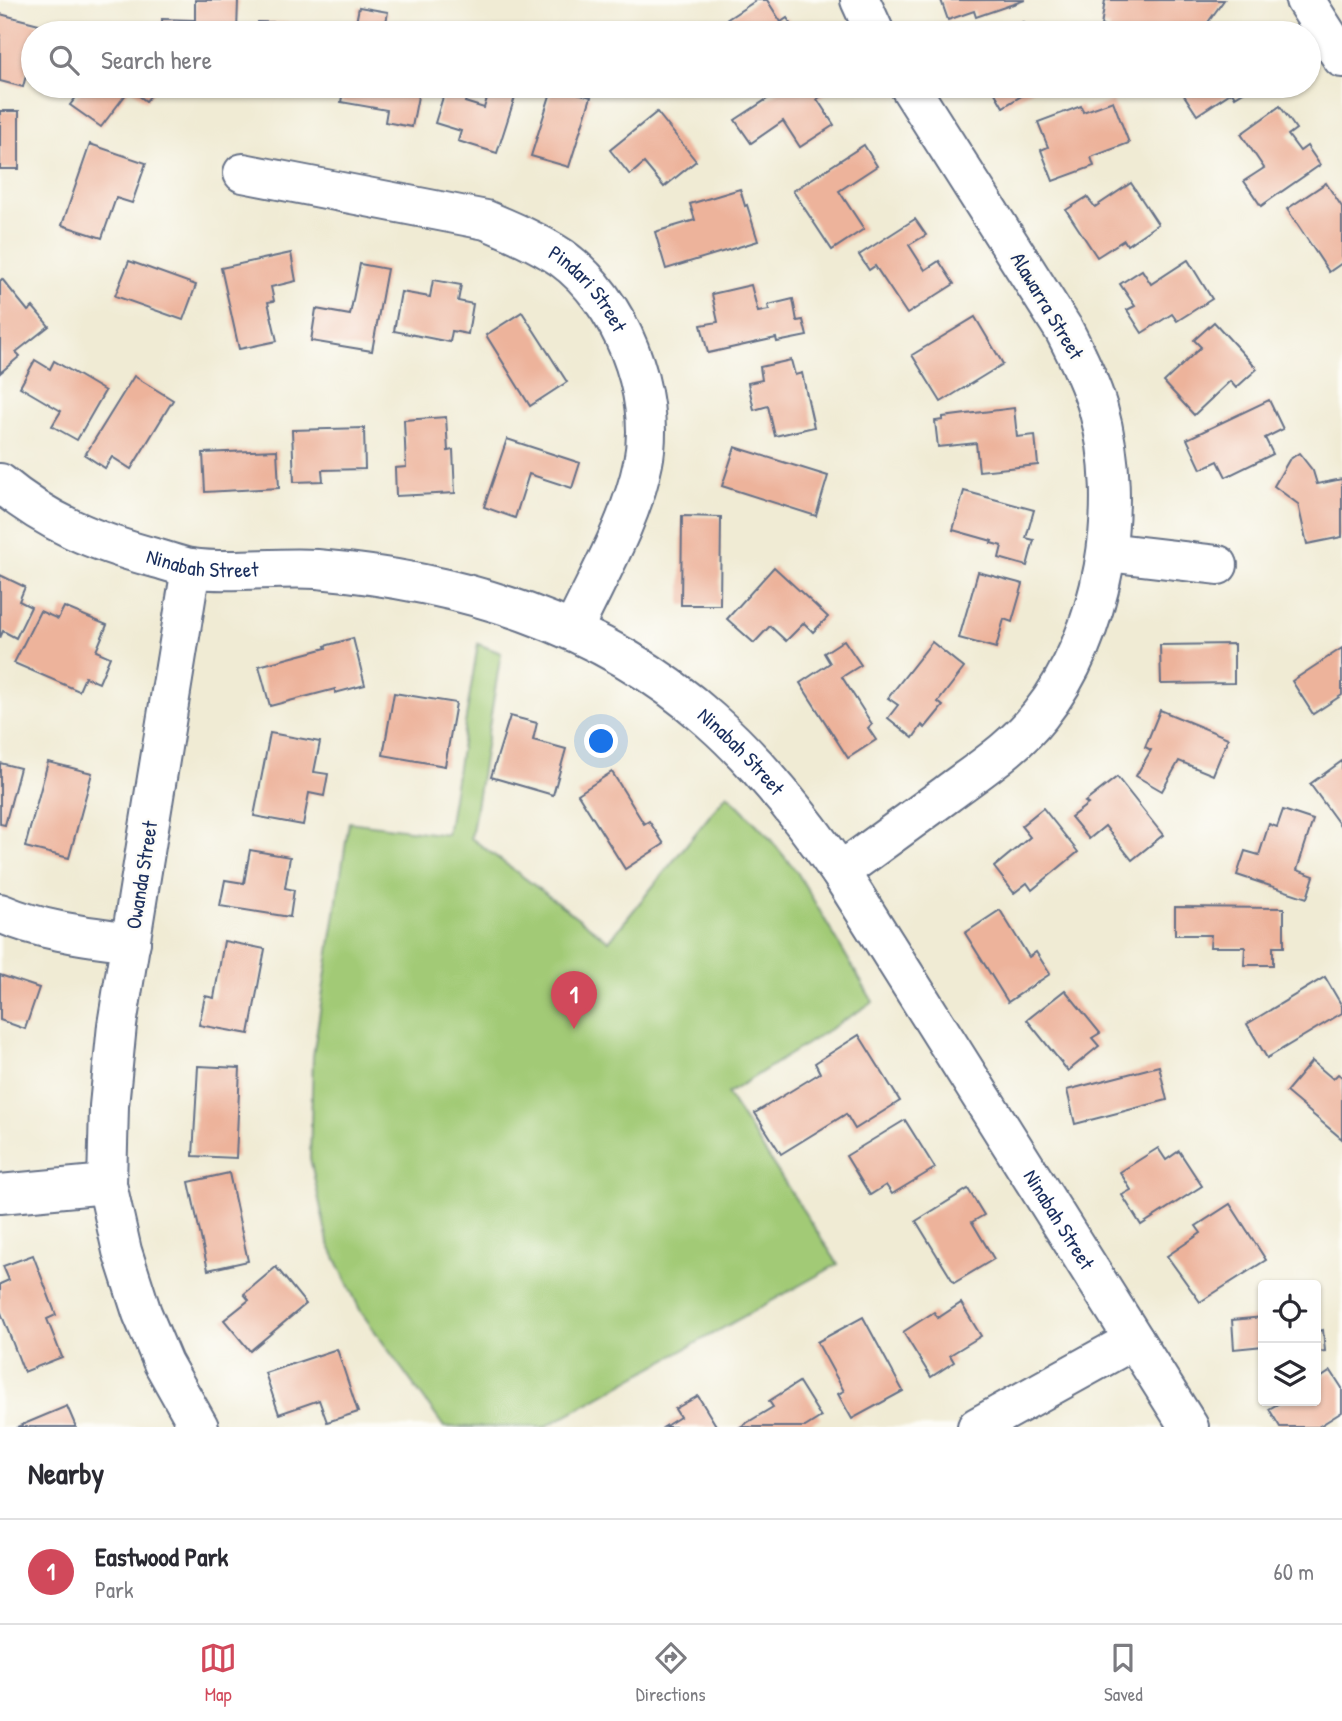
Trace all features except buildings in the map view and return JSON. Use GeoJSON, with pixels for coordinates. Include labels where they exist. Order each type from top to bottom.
{"type":"FeatureCollection","features":[{"type":"Feature","properties":{"kind":"street"},"geometry":{"type":"LineString","coordinates":[[860,0],[870,21]]}},
{"type":"Feature","properties":{"kind":"street"},"geometry":{"type":"LineString","coordinates":[[1305,0],[1318,21]]}},
{"type":"Feature","properties":{"kind":"street"},"geometry":{"type":"LineString","coordinates":[[1321,25],[1342,58]]}},
{"type":"Feature","properties":{"kind":"street","name":"Alawarra Street"},"geometry":{"type":"LineString","coordinates":[[840,872],[1010,747],[1040,715],[1062,682],[1081,642],[1096,603],[1107,552],[1111,495],[1106,446],[1098,407],[1082,366],[1064,330],[917,98]]}},
{"type":"Feature","properties":{"kind":"street","name":"Pindari Street"},"geometry":{"type":"LineString","coordinates":[[243,173],[486,220],[523,235],[563,259],[591,284],[629,348],[641,383],[645,417],[643,460],[635,495],[573,630]]}},
{"type":"Feature","properties":{"kind":"street","name":"Ninabah Street"},"geometry":{"type":"LineString","coordinates":[[0,483],[28,506],[74,531],[124,550],[191,568],[314,569],[426,583],[493,600],[573,630],[642,670],[710,720],[779,792],[808,826],[840,872],[1189,1427]]}},
{"type":"Feature","properties":{"kind":"street"},"geometry":{"type":"LineString","coordinates":[[1107,552],[1218,565]]}},
{"type":"Feature","properties":{"kind":"street","name":"Owanda Street"},"geometry":{"type":"LineString","coordinates":[[191,568],[115,1038],[109,1106],[107,1184],[122,1251],[142,1313],[163,1363],[199,1427]]}},
{"type":"Feature","properties":{"kind":"street"},"geometry":{"type":"LineString","coordinates":[[0,914],[58,932],[131,942]]}},
{"type":"Feature","properties":{"kind":"street"},"geometry":{"type":"LineString","coordinates":[[0,1194],[107,1184]]}},
{"type":"Feature","properties":{"kind":"street"},"geometry":{"type":"LineString","coordinates":[[977,1427],[1134,1340]]}},
{"type":"Feature","properties":{"kind":"green space"},"geometry":{"type":"Polygon","coordinates":[[[478,644],[501,653],[471,838],[609,941],[727,794],[766,834],[797,872],[873,1002],[727,1094],[838,1264],[545,1427],[444,1427],[361,1312],[328,1242],[310,1158],[313,1056],[349,822],[447,835],[478,644]]]}},
{"type":"Feature","properties":{"kind":"place","name":"Eastwood Park"},"geometry":{"type":"Point","coordinates":[574,1029]}}]}
